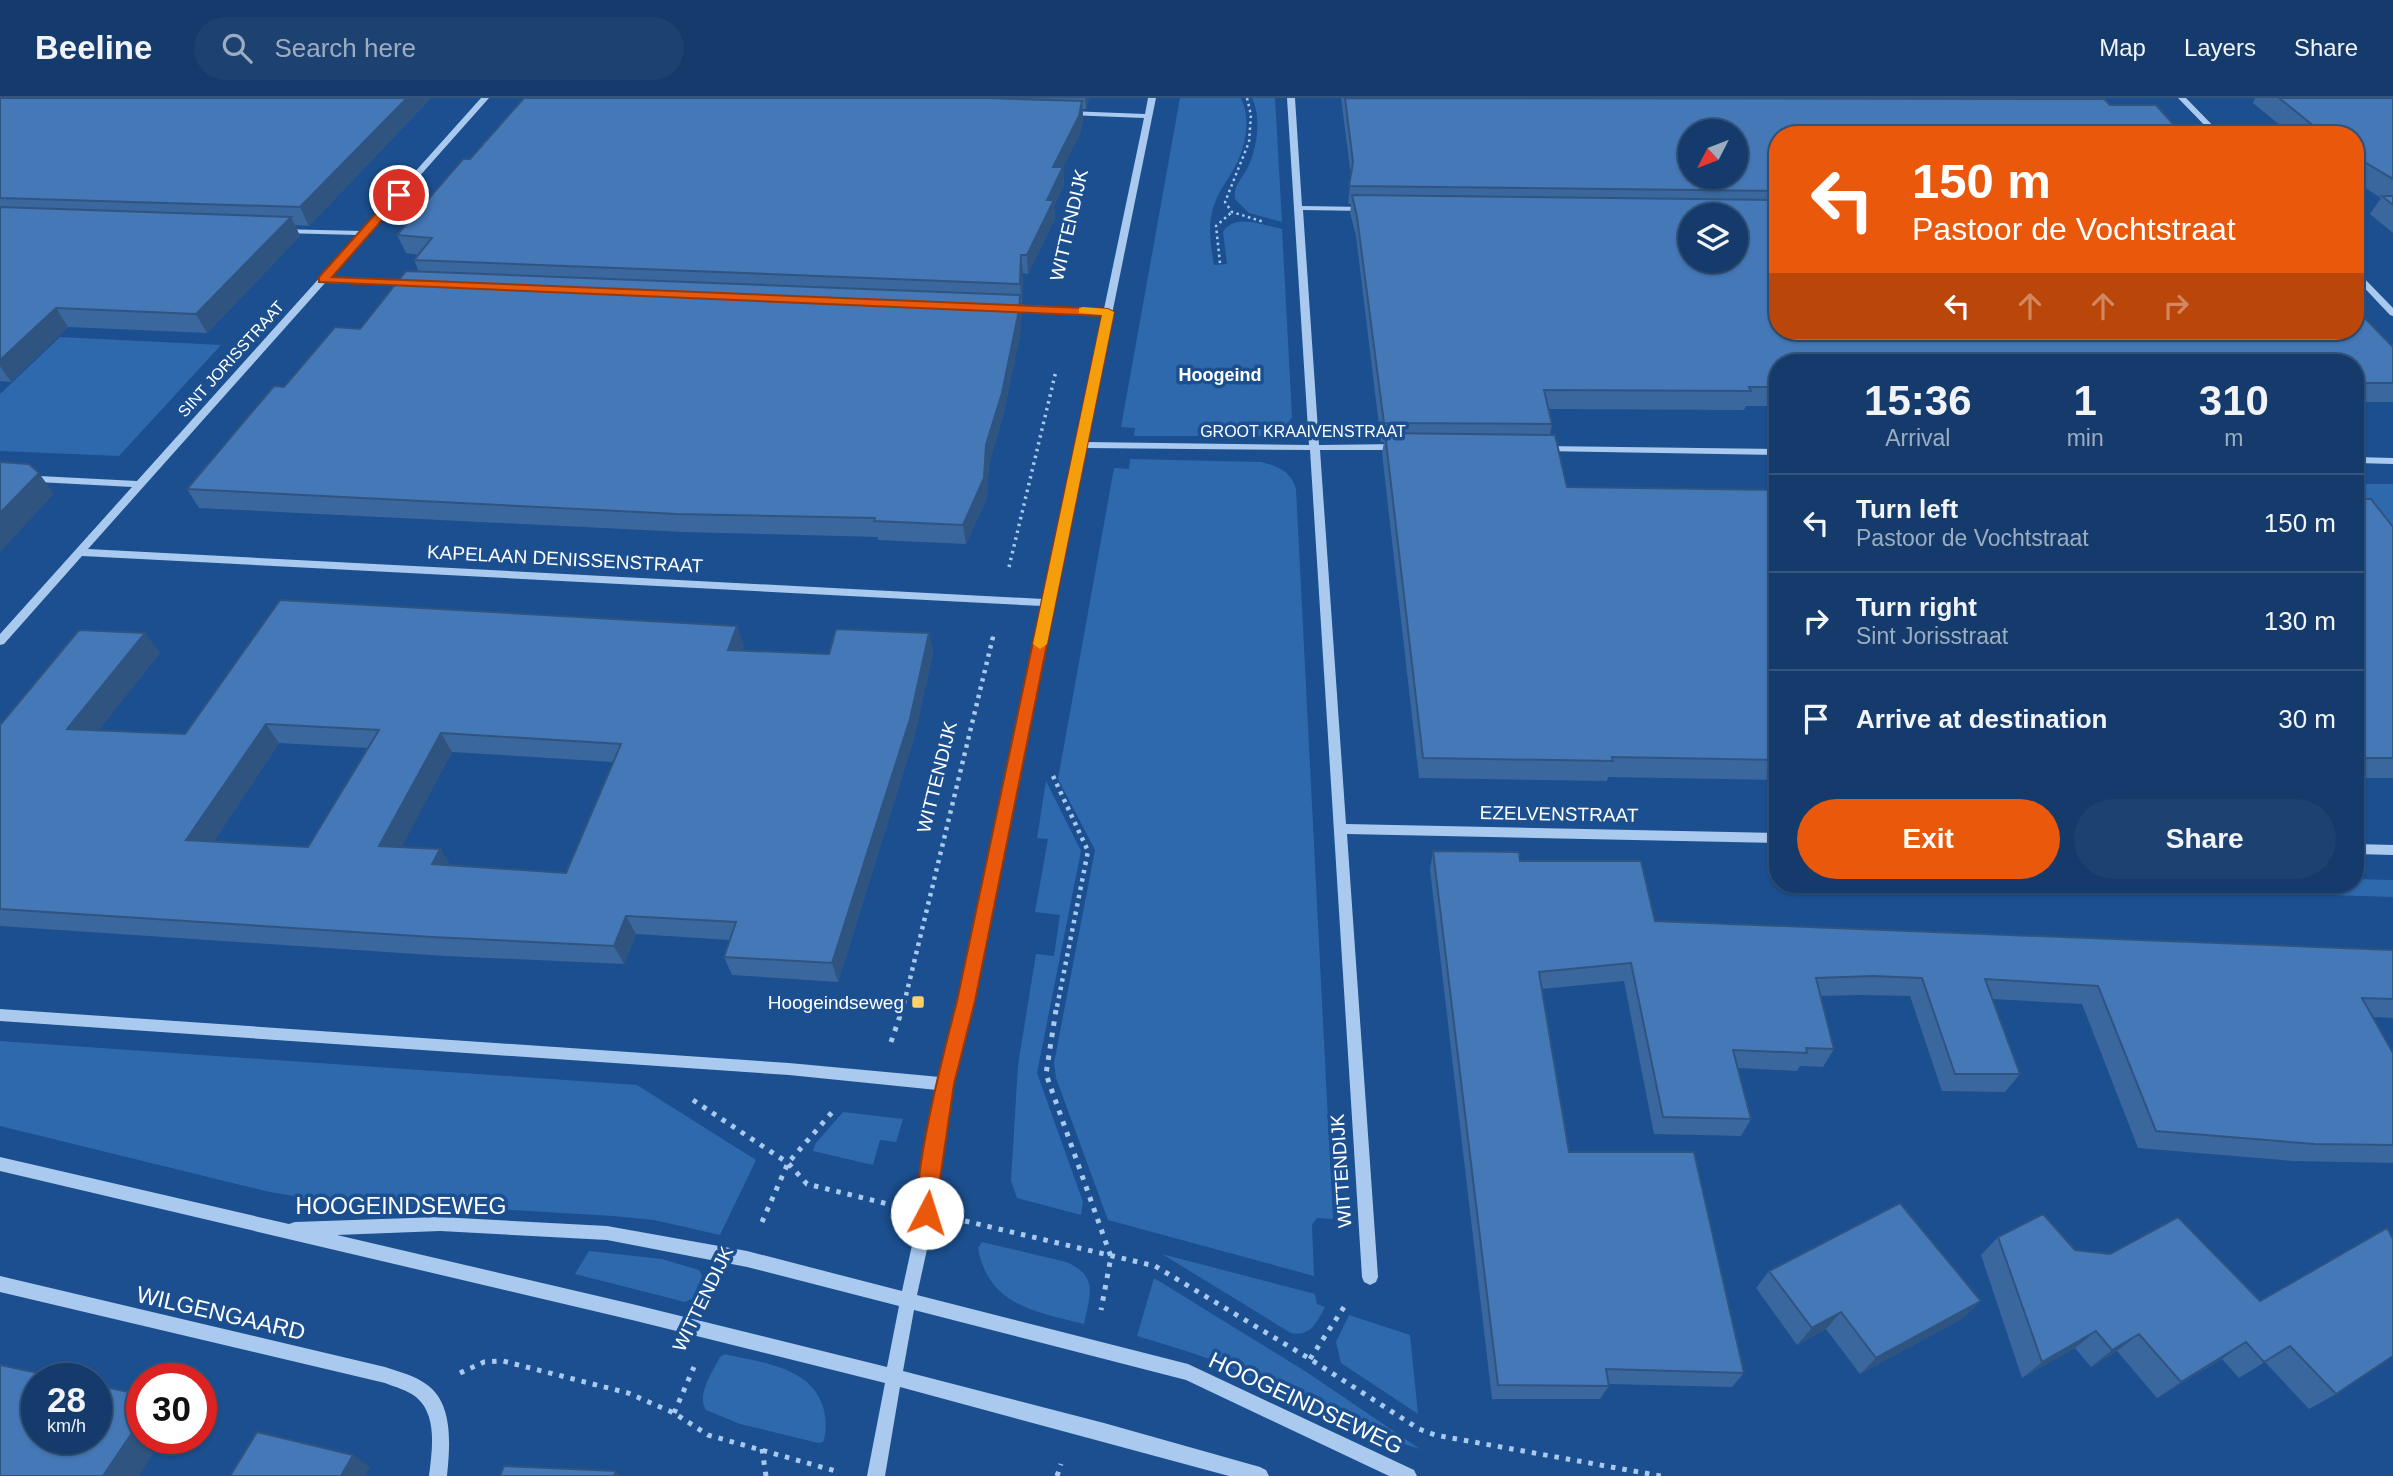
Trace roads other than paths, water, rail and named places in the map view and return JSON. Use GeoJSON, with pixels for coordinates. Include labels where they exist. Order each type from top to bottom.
{"type":"FeatureCollection","features":[{"type":"Feature","properties":{"kind":"street","name":"SINT JORISSTRAAT"},"geometry":{"type":"LineString","coordinates":[[0,641],[485,98]]}},
{"type":"Feature","properties":{"kind":"street"},"geometry":{"type":"LineString","coordinates":[[876,1476],[908,1299],[927,1213],[945,1084],[966,1001],[1152,98]]}},
{"type":"Feature","properties":{"kind":"street","name":"WITTENDIJK"},"geometry":{"type":"LineString","coordinates":[[1291,98],[1370,1277]]}},
{"type":"Feature","properties":{"kind":"street"},"geometry":{"type":"LineString","coordinates":[[2182,98],[2209,126]]}},
{"type":"Feature","properties":{"kind":"street"},"geometry":{"type":"LineString","coordinates":[[1064,113],[1148,116]]}},
{"type":"Feature","properties":{"kind":"street"},"geometry":{"type":"LineString","coordinates":[[1298,208],[1371,209]]}},
{"type":"Feature","properties":{"kind":"street"},"geometry":{"type":"LineString","coordinates":[[264,230],[364,233]]}},
{"type":"Feature","properties":{"kind":"street"},"geometry":{"type":"LineString","coordinates":[[323,279],[424,284]]}},
{"type":"Feature","properties":{"kind":"street"},"geometry":{"type":"LineString","coordinates":[[2364,283],[2393,313]]}},
{"type":"Feature","properties":{"kind":"street"},"geometry":{"type":"LineString","coordinates":[[1001,306],[1108,312]]}},
{"type":"Feature","properties":{"kind":"street","name":"GROOT KRAAIVENSTRAAT"},"geometry":{"type":"LineString","coordinates":[[1081,446],[1416,447]]}},
{"type":"Feature","properties":{"kind":"street"},"geometry":{"type":"LineString","coordinates":[[1528,449],[1769,452]]}},
{"type":"Feature","properties":{"kind":"street"},"geometry":{"type":"LineString","coordinates":[[2364,460],[2393,461]]}},
{"type":"Feature","properties":{"kind":"street"},"geometry":{"type":"LineString","coordinates":[[0,477],[140,484]]}},
{"type":"Feature","properties":{"kind":"street","name":"KAPELAAN DENISSENSTRAAT"},"geometry":{"type":"LineString","coordinates":[[80,552],[1049,603]]}},
{"type":"Feature","properties":{"kind":"street","name":"EZELVENSTRAAT"},"geometry":{"type":"LineString","coordinates":[[1339,829],[1769,838]]}},
{"type":"Feature","properties":{"kind":"street"},"geometry":{"type":"LineString","coordinates":[[2364,849],[2393,850]]}},
{"type":"Feature","properties":{"kind":"street"},"geometry":{"type":"LineString","coordinates":[[0,1014],[945,1084]]}},
{"type":"Feature","properties":{"kind":"street","name":"HOOGEINDSEWEG"},"geometry":{"type":"LineString","coordinates":[[0,1164],[710,1330],[1072,1422],[1260,1476]]}},
{"type":"Feature","properties":{"kind":"street","name":"HOOGEINDSEWEG"},"geometry":{"type":"LineString","coordinates":[[278,1230],[440,1224],[607,1233],[747,1259],[1188,1372],[1408,1476]]}},
{"type":"Feature","properties":{"kind":"street","name":"WILGENGAARD"},"geometry":{"type":"LineString","coordinates":[[0,1284],[385,1375],[414,1386],[427,1395],[436,1415],[442,1449],[438,1476]]}},
{"type":"Feature","properties":{"kind":"place","name":"Hoogeindseweg"},"geometry":{"type":"Point","coordinates":[918,1002]}},
{"type":"Feature","properties":{"kind":"district","name":"Hoogeind"},"geometry":{"type":"Point","coordinates":[1220,375]}}]}
